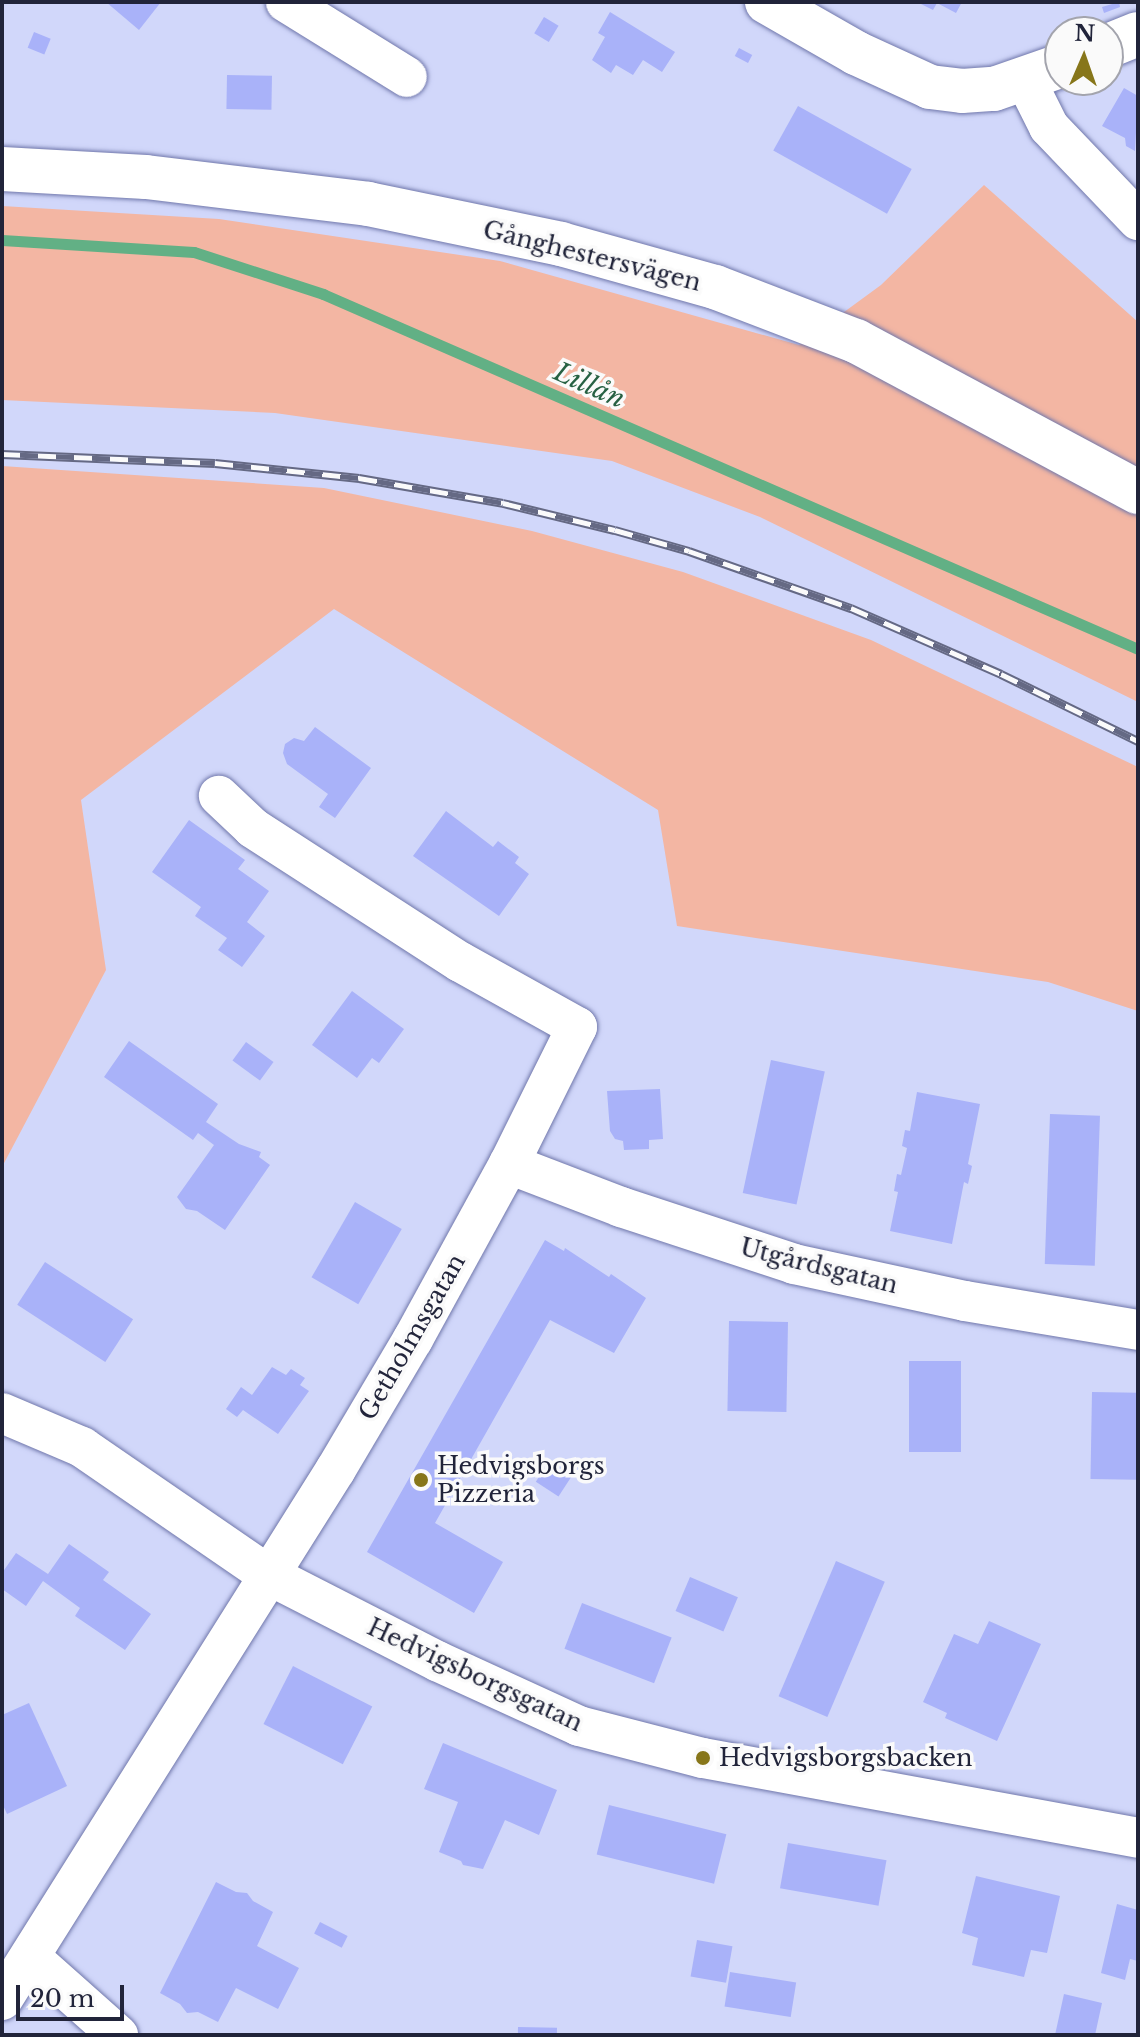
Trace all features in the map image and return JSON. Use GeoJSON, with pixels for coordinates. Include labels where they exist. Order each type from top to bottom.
{"type":"FeatureCollection","features":[{"type":"Feature","properties":{"kind":"street"},"geometry":{"type":"LineString","coordinates":[[286,2],[407,77]]}},
{"type":"Feature","properties":{"kind":"street"},"geometry":{"type":"LineString","coordinates":[[767,2],[856,53],[930,87],[978,90],[1043,74],[1049,127],[1138,220]]}},
{"type":"Feature","properties":{"kind":"street","name":"Gånghestersvägen"},"geometry":{"type":"LineString","coordinates":[[2,169],[146,177],[368,204],[561,244],[715,287],[856,341],[1138,492]]}},
{"type":"Feature","properties":{"kind":"street","name":"Getholmsgatan"},"geometry":{"type":"LineString","coordinates":[[2,2000],[405,1352],[509,1164],[577,1027],[460,962],[253,828],[219,796]]}},
{"type":"Feature","properties":{"kind":"street","name":"Utgårdsgatan"},"geometry":{"type":"LineString","coordinates":[[509,1164],[621,1207],[794,1264],[965,1301],[1138,1330]]}},
{"type":"Feature","properties":{"kind":"street","name":"Hedvigsborgsgatan"},"geometry":{"type":"LineString","coordinates":[[2,1413],[82,1447],[267,1574],[437,1661],[579,1726],[703,1758],[1138,1838]]}},
{"type":"Feature","properties":{"kind":"street"},"geometry":{"type":"LineString","coordinates":[[30,1957],[118,2035]]}},
{"type":"Feature","properties":{"kind":"shaded area"},"geometry":{"type":"Polygon","coordinates":[[[984,185],[1138,322],[1138,702],[760,517],[612,461],[275,413],[2,400],[2,206],[219,219],[500,261],[799,345],[881,285],[984,185]]]}},
{"type":"Feature","properties":{"kind":"shaded area"},"geometry":{"type":"Polygon","coordinates":[[[2,466],[324,488],[532,531],[683,572],[871,640],[1138,767],[1138,1011],[1048,982],[677,926],[658,810],[334,609],[81,800],[106,970],[2,1167],[2,466]]]}},
{"type":"Feature","properties":{"kind":"building"},"geometry":{"type":"Polygon","coordinates":[[[106,2],[161,2],[139,30],[106,2]]]}},
{"type":"Feature","properties":{"kind":"building"},"geometry":{"type":"Polygon","coordinates":[[[917,2],[962,2],[956,13],[937,3],[933,10],[917,2]]]}},
{"type":"Feature","properties":{"kind":"building"},"geometry":{"type":"Polygon","coordinates":[[[1119,2],[1120,7],[1104,13],[1102,7],[1119,2]]]}},
{"type":"Feature","properties":{"kind":"building"},"geometry":{"type":"Polygon","coordinates":[[[610,12],[675,52],[662,72],[643,60],[633,75],[616,65],[611,73],[592,60],[605,37],[598,33],[610,12]]]}},
{"type":"Feature","properties":{"kind":"building"},"geometry":{"type":"Polygon","coordinates":[[[544,17],[559,26],[549,42],[534,33],[544,17]]]}},
{"type":"Feature","properties":{"kind":"building"},"geometry":{"type":"Polygon","coordinates":[[[34,32],[51,39],[44,55],[28,48],[34,32]]]}},
{"type":"Feature","properties":{"kind":"building"},"geometry":{"type":"Polygon","coordinates":[[[739,48],[752,55],[748,63],[735,56],[739,48]]]}},
{"type":"Feature","properties":{"kind":"building"},"geometry":{"type":"Polygon","coordinates":[[[227,75],[272,76],[271,110],[226,109],[227,75]]]}},
{"type":"Feature","properties":{"kind":"building"},"geometry":{"type":"Polygon","coordinates":[[[1124,88],[1138,96],[1135,151],[1126,146],[1125,138],[1102,126],[1119,96],[1124,96],[1124,88]]]}},
{"type":"Feature","properties":{"kind":"building"},"geometry":{"type":"Polygon","coordinates":[[[798,106],[912,169],[887,214],[773,151],[798,106]]]}},
{"type":"Feature","properties":{"kind":"building"},"geometry":{"type":"Polygon","coordinates":[[[315,727],[371,768],[335,818],[319,807],[328,794],[287,764],[283,753],[285,744],[294,738],[304,741],[315,727]]]}},
{"type":"Feature","properties":{"kind":"building"},"geometry":{"type":"Polygon","coordinates":[[[446,811],[493,847],[498,841],[519,857],[515,863],[529,874],[499,916],[413,856],[446,811]]]}},
{"type":"Feature","properties":{"kind":"building"},"geometry":{"type":"Polygon","coordinates":[[[189,820],[245,860],[238,869],[269,891],[247,922],[265,936],[242,967],[218,950],[227,938],[195,916],[201,907],[152,872],[189,820]]]}},
{"type":"Feature","properties":{"kind":"building"},"geometry":{"type":"Polygon","coordinates":[[[352,991],[404,1029],[379,1063],[372,1058],[357,1078],[312,1045],[352,991]]]}},
{"type":"Feature","properties":{"kind":"building"},"geometry":{"type":"Polygon","coordinates":[[[129,1041],[218,1104],[206,1122],[239,1144],[261,1152],[259,1157],[270,1165],[225,1230],[197,1211],[186,1209],[177,1197],[214,1145],[198,1133],[193,1140],[104,1077],[129,1041]]]}},
{"type":"Feature","properties":{"kind":"building"},"geometry":{"type":"Polygon","coordinates":[[[246,1042],[274,1062],[260,1081],[232,1061],[246,1042]]]}},
{"type":"Feature","properties":{"kind":"building"},"geometry":{"type":"Polygon","coordinates":[[[771,1060],[825,1071],[797,1204],[743,1193],[771,1060]]]}},
{"type":"Feature","properties":{"kind":"building"},"geometry":{"type":"Polygon","coordinates":[[[660,1089],[663,1139],[649,1140],[649,1149],[624,1150],[623,1141],[615,1139],[610,1131],[607,1091],[660,1089]]]}},
{"type":"Feature","properties":{"kind":"building"},"geometry":{"type":"Polygon","coordinates":[[[917,1092],[980,1104],[968,1164],[972,1166],[968,1184],[964,1182],[952,1244],[890,1231],[898,1192],[894,1191],[897,1174],[901,1175],[907,1148],[902,1146],[905,1130],[910,1131],[917,1092]]]}},
{"type":"Feature","properties":{"kind":"building"},"geometry":{"type":"Polygon","coordinates":[[[1050,1114],[1100,1116],[1095,1266],[1045,1264],[1050,1114]]]}},
{"type":"Feature","properties":{"kind":"building"},"geometry":{"type":"Polygon","coordinates":[[[355,1202],[402,1229],[358,1304],[311,1277],[355,1202]]]}},
{"type":"Feature","properties":{"kind":"building"},"geometry":{"type":"Polygon","coordinates":[[[545,1240],[564,1251],[565,1248],[609,1277],[611,1274],[646,1298],[614,1353],[550,1320],[435,1523],[503,1562],[474,1613],[367,1552],[545,1240]]]}},
{"type":"Feature","properties":{"kind":"building"},"geometry":{"type":"Polygon","coordinates":[[[45,1262],[133,1319],[105,1362],[17,1305],[45,1262]]]}},
{"type":"Feature","properties":{"kind":"building"},"geometry":{"type":"Polygon","coordinates":[[[729,1321],[788,1322],[786,1412],[727,1411],[729,1321]]]}},
{"type":"Feature","properties":{"kind":"building"},"geometry":{"type":"Polygon","coordinates":[[[909,1361],[961,1361],[961,1452],[909,1452],[909,1361]]]}},
{"type":"Feature","properties":{"kind":"building"},"geometry":{"type":"Polygon","coordinates":[[[272,1367],[286,1375],[291,1369],[305,1378],[300,1385],[309,1391],[278,1434],[243,1410],[237,1417],[226,1409],[241,1387],[252,1395],[272,1367]]]}},
{"type":"Feature","properties":{"kind":"building"},"geometry":{"type":"Polygon","coordinates":[[[1092,1392],[1138,1393],[1136,1480],[1090,1479],[1092,1392]]]}},
{"type":"Feature","properties":{"kind":"building"},"geometry":{"type":"Polygon","coordinates":[[[550,1460],[573,1475],[558,1497],[536,1482],[550,1460]]]}},
{"type":"Feature","properties":{"kind":"building"},"geometry":{"type":"Polygon","coordinates":[[[69,1544],[109,1572],[103,1580],[151,1614],[125,1650],[75,1616],[80,1608],[43,1581],[26,1606],[2,1589],[2,1573],[16,1553],[48,1574],[69,1544]]]}},
{"type":"Feature","properties":{"kind":"building"},"geometry":{"type":"Polygon","coordinates":[[[836,1561],[885,1582],[827,1717],[779,1696],[836,1561]]]}},
{"type":"Feature","properties":{"kind":"building"},"geometry":{"type":"Polygon","coordinates":[[[690,1577],[738,1597],[723,1631],[676,1611],[690,1577]]]}},
{"type":"Feature","properties":{"kind":"building"},"geometry":{"type":"Polygon","coordinates":[[[582,1603],[672,1637],[654,1683],[564,1649],[582,1603]]]}},
{"type":"Feature","properties":{"kind":"building"},"geometry":{"type":"Polygon","coordinates":[[[989,1621],[1041,1644],[997,1741],[945,1718],[947,1713],[923,1702],[954,1634],[978,1644],[989,1621]]]}},
{"type":"Feature","properties":{"kind":"building"},"geometry":{"type":"Polygon","coordinates":[[[293,1666],[372,1706],[343,1764],[263,1724],[293,1666]]]}},
{"type":"Feature","properties":{"kind":"building"},"geometry":{"type":"Polygon","coordinates":[[[29,1703],[67,1786],[7,1814],[2,1803],[2,1715],[29,1703]]]}},
{"type":"Feature","properties":{"kind":"building"},"geometry":{"type":"Polygon","coordinates":[[[443,1743],[557,1790],[539,1835],[505,1820],[483,1869],[463,1865],[461,1861],[439,1852],[458,1802],[424,1789],[443,1743]]]}},
{"type":"Feature","properties":{"kind":"building"},"geometry":{"type":"Polygon","coordinates":[[[609,1805],[726,1834],[714,1884],[597,1854],[609,1805]]]}},
{"type":"Feature","properties":{"kind":"building"},"geometry":{"type":"Polygon","coordinates":[[[788,1843],[886,1860],[878,1906],[780,1888],[788,1843]]]}},
{"type":"Feature","properties":{"kind":"building"},"geometry":{"type":"Polygon","coordinates":[[[976,1876],[1060,1896],[1047,1953],[1031,1950],[1024,1977],[972,1965],[978,1938],[962,1933],[976,1876]]]}},
{"type":"Feature","properties":{"kind":"building"},"geometry":{"type":"Polygon","coordinates":[[[216,1882],[236,1892],[247,1893],[253,1901],[273,1912],[257,1946],[299,1968],[278,2009],[236,1988],[218,2022],[198,2012],[187,2013],[180,2004],[160,1993],[216,1882]]]}},
{"type":"Feature","properties":{"kind":"building"},"geometry":{"type":"Polygon","coordinates":[[[1117,1904],[1138,1910],[1138,1961],[1130,1959],[1125,1980],[1101,1973],[1117,1904]]]}},
{"type":"Feature","properties":{"kind":"building"},"geometry":{"type":"Polygon","coordinates":[[[320,1922],[348,1936],[342,1948],[314,1934],[320,1922]]]}},
{"type":"Feature","properties":{"kind":"building"},"geometry":{"type":"Polygon","coordinates":[[[697,1940],[732,1946],[726,1983],[691,1976],[697,1940]]]}},
{"type":"Feature","properties":{"kind":"building"},"geometry":{"type":"Polygon","coordinates":[[[730,1972],[796,1982],[791,2017],[725,2007],[730,1972]]]}},
{"type":"Feature","properties":{"kind":"building"},"geometry":{"type":"Polygon","coordinates":[[[1064,1994],[1102,2003],[1095,2035],[1055,2035],[1064,1994]]]}},
{"type":"Feature","properties":{"kind":"building"},"geometry":{"type":"Polygon","coordinates":[[[518,2027],[557,2028],[557,2035],[518,2035],[518,2027]]]}},
{"type":"Feature","properties":{"kind":"waterway","name":"Lillån"},"geometry":{"type":"LineString","coordinates":[[2,240],[194,252],[323,294],[1138,649]]}},
{"type":"Feature","properties":{"kind":"railway"},"geometry":{"type":"LineString","coordinates":[[2,454],[215,463],[359,478],[503,503],[615,530],[689,551],[851,608],[1001,674],[1138,741]]}},
{"type":"Feature","properties":{"kind":"place","name":"Hedvigsborgs Pizzeria"},"geometry":{"type":"Point","coordinates":[421,1480]}},
{"type":"Feature","properties":{"kind":"place","name":"Hedvigsborgsbacken"},"geometry":{"type":"Point","coordinates":[703,1758]}}]}
